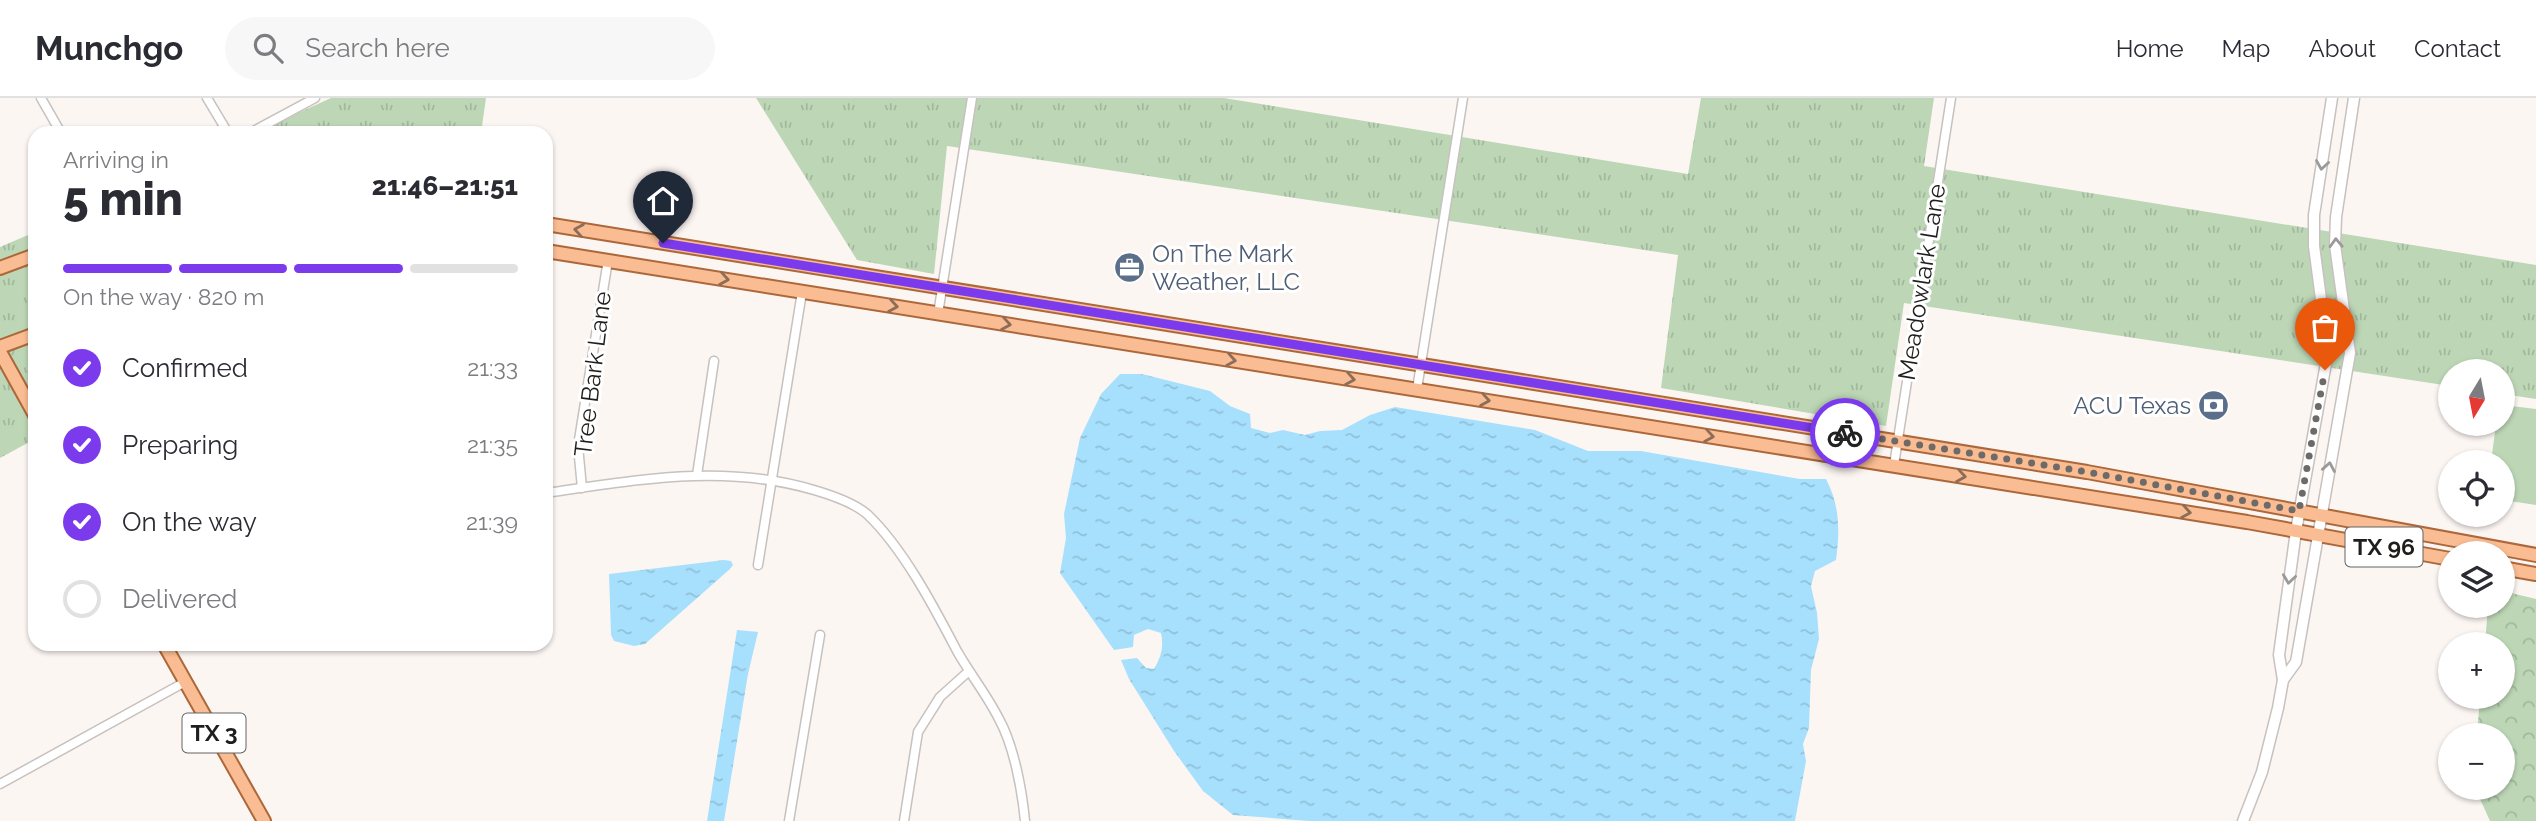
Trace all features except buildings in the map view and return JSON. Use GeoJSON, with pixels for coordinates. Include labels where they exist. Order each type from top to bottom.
{"type":"FeatureCollection","features":[{"type":"Feature","properties":{"kind":"main road","name":"TX 96"},"geometry":{"type":"LineString","coordinates":[[553,225],[2087,472],[2536,555]]}},
{"type":"Feature","properties":{"kind":"main road"},"geometry":{"type":"LineString","coordinates":[[608,260],[612,235]]}},
{"type":"Feature","properties":{"kind":"main road","name":"TX 96"},"geometry":{"type":"LineString","coordinates":[[553,252],[2296,531],[2438,557]]}},
{"type":"Feature","properties":{"kind":"main road"},"geometry":{"type":"LineString","coordinates":[[0,268],[28,258]]}},
{"type":"Feature","properties":{"kind":"main road"},"geometry":{"type":"LineString","coordinates":[[0,347],[28,337]]}},
{"type":"Feature","properties":{"kind":"main road"},"geometry":{"type":"LineString","coordinates":[[0,352],[28,402]]}},
{"type":"Feature","properties":{"kind":"main road"},"geometry":{"type":"LineString","coordinates":[[2515,570],[2536,574]]}},
{"type":"Feature","properties":{"kind":"main road","name":"TX 3"},"geometry":{"type":"LineString","coordinates":[[168,651],[264,821]]}},
{"type":"Feature","properties":{"kind":"street"},"geometry":{"type":"LineString","coordinates":[[41,98],[57,126]]}},
{"type":"Feature","properties":{"kind":"street"},"geometry":{"type":"LineString","coordinates":[[208,98],[224,126]]}},
{"type":"Feature","properties":{"kind":"street"},"geometry":{"type":"LineString","coordinates":[[263,126],[315,98]]}},
{"type":"Feature","properties":{"kind":"street"},"geometry":{"type":"LineString","coordinates":[[939,314],[972,98]]}},
{"type":"Feature","properties":{"kind":"street"},"geometry":{"type":"LineString","coordinates":[[1417,389],[1463,98]]}},
{"type":"Feature","properties":{"kind":"street","name":"Meadowlark Lane"},"geometry":{"type":"LineString","coordinates":[[1894,466],[1951,98]]}},
{"type":"Feature","properties":{"kind":"street"},"geometry":{"type":"LineString","coordinates":[[2243,821],[2262,772],[2283,680],[2279,656],[2296,531],[2328,352],[2314,244],[2314,215],[2332,98]]}},
{"type":"Feature","properties":{"kind":"street"},"geometry":{"type":"LineString","coordinates":[[2283,680],[2296,662],[2350,354],[2335,245],[2336,218],[2354,98]]}},
{"type":"Feature","properties":{"kind":"street","name":"Tree Bark Lane"},"geometry":{"type":"LineString","coordinates":[[582,488],[578,446],[608,260]]}},
{"type":"Feature","properties":{"kind":"street"},"geometry":{"type":"LineString","coordinates":[[758,565],[802,292]]}},
{"type":"Feature","properties":{"kind":"street"},"geometry":{"type":"LineString","coordinates":[[697,475],[714,360]]}},
{"type":"Feature","properties":{"kind":"street"},"geometry":{"type":"LineString","coordinates":[[553,493],[670,476],[719,474],[794,484],[834,496],[865,512],[894,544],[968,671],[1000,720],[1022,785],[1025,821]]}},
{"type":"Feature","properties":{"kind":"street"},"geometry":{"type":"LineString","coordinates":[[789,821],[820,635]]}},
{"type":"Feature","properties":{"kind":"street"},"geometry":{"type":"LineString","coordinates":[[904,821],[918,732],[940,697],[968,671]]}},
{"type":"Feature","properties":{"kind":"street"},"geometry":{"type":"LineString","coordinates":[[0,783],[185,682]]}},
{"type":"Feature","properties":{"kind":"green space"},"geometry":{"type":"Polygon","coordinates":[[[331,98],[486,98],[482,126],[269,126],[331,98]]]}},
{"type":"Feature","properties":{"kind":"green space"},"geometry":{"type":"Polygon","coordinates":[[[756,98],[1224,98],[1688,174],[1701,98],[1934,98],[1924,166],[2536,265],[2536,399],[2515,396],[2515,359],[2438,359],[2438,384],[1904,303],[1886,426],[1661,388],[1678,255],[947,146],[934,274],[857,260],[756,98]]]}},
{"type":"Feature","properties":{"kind":"green space"},"geometry":{"type":"Polygon","coordinates":[[[28,235],[28,443],[0,458],[0,247],[28,235]]]}},
{"type":"Feature","properties":{"kind":"green space"},"geometry":{"type":"Polygon","coordinates":[[[2515,406],[2536,409],[2536,505],[2515,502],[2515,450],[2493,450],[2494,436],[2515,436],[2515,406]]]}},
{"type":"Feature","properties":{"kind":"green space"},"geometry":{"type":"Polygon","coordinates":[[[2515,594],[2536,599],[2536,821],[2490,821],[2480,800],[2515,800],[2515,723],[2478,723],[2479,709],[2515,709],[2515,632],[2486,632],[2487,618],[2515,618],[2515,594]]]}},
{"type":"Feature","properties":{"kind":"water"},"geometry":{"type":"Polygon","coordinates":[[[1120,374],[1142,374],[1210,391],[1230,406],[1250,414],[1251,428],[1270,433],[1283,430],[1305,435],[1342,430],[1370,415],[1395,407],[1535,430],[1588,451],[1641,451],[1800,479],[1826,479],[1836,509],[1837,550],[1836,560],[1815,571],[1811,586],[1819,639],[1811,670],[1809,728],[1803,744],[1806,761],[1795,821],[1309,821],[1233,815],[1203,791],[1174,751],[1129,679],[1121,660],[1137,658],[1146,668],[1154,669],[1161,652],[1161,633],[1148,629],[1134,635],[1133,647],[1114,650],[1060,573],[1066,538],[1064,514],[1080,438],[1101,394],[1120,374]]]}},
{"type":"Feature","properties":{"kind":"water"},"geometry":{"type":"Polygon","coordinates":[[[731,561],[733,565],[730,569],[645,644],[634,646],[614,641],[611,635],[609,574],[731,561]]]}},
{"type":"Feature","properties":{"kind":"water"},"geometry":{"type":"Polygon","coordinates":[[[737,630],[758,632],[748,674],[724,821],[707,821],[737,630]]]}},
{"type":"Feature","properties":{"kind":"way so far"},"geometry":{"type":"LineString","coordinates":[[1845,433],[2087,472],[2299,511],[2325,370]]}},
{"type":"Feature","properties":{"kind":"place","name":"On The Mark Weather, LLC"},"geometry":{"type":"Point","coordinates":[1129,268]}},
{"type":"Feature","properties":{"kind":"place","name":"ACU Texas"},"geometry":{"type":"Point","coordinates":[2214,406]}},
{"type":"Feature","properties":{"kind":"route"},"geometry":{"type":"LineString","coordinates":[[663,243],[1845,433]]}}]}
